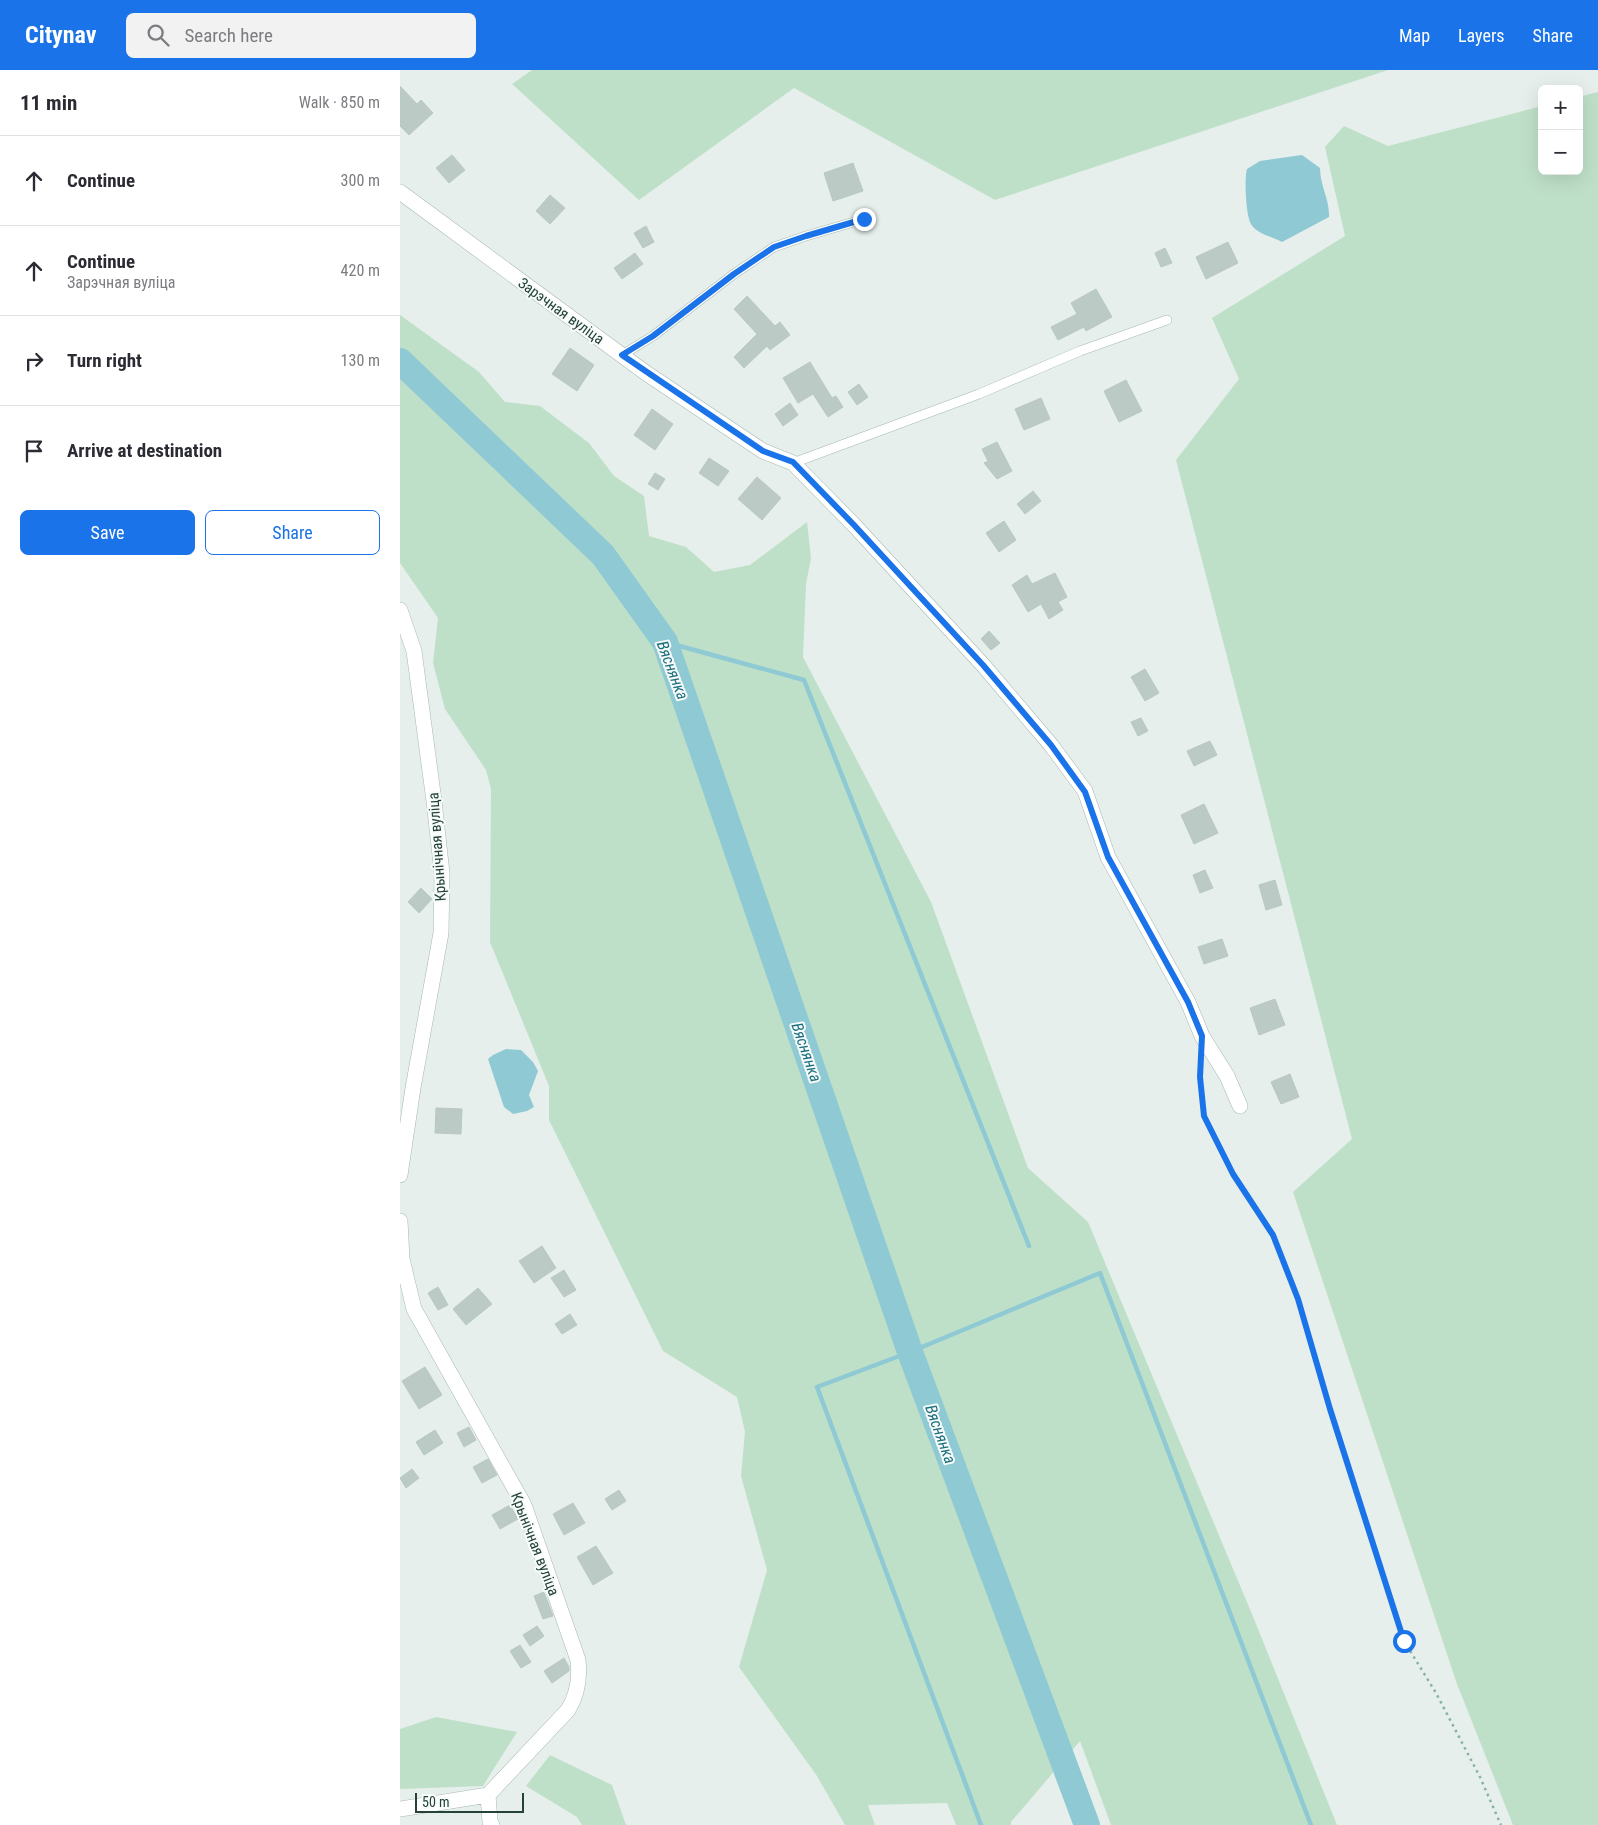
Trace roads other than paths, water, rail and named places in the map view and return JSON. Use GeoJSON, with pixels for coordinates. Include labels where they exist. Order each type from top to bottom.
{"type":"FeatureCollection","features":[{"type":"Feature","properties":{"kind":"street","name":"Зарэчная вуліца"},"geometry":{"type":"LineString","coordinates":[[400,192],[622,355],[763,451],[793,462],[983,665],[1051,745],[1085,792],[1108,857],[1188,1002],[1202,1036],[1226,1076],[1240,1106]]}},
{"type":"Feature","properties":{"kind":"street","name":"Крынічная вуліца"},"geometry":{"type":"LineString","coordinates":[[400,610],[414,652],[442,873],[441,933],[413,1088],[400,1175]]}},
{"type":"Feature","properties":{"kind":"street","name":"Крынічная вуліца"},"geometry":{"type":"LineString","coordinates":[[400,1221],[402,1259],[414,1309],[524,1505],[578,1660],[580,1675],[575,1699],[568,1710],[488,1795]]}},
{"type":"Feature","properties":{"kind":"street"},"geometry":{"type":"LineString","coordinates":[[400,1809],[488,1795],[489,1815],[492,1825]]}},
{"type":"Feature","properties":{"kind":"lane"},"geometry":{"type":"LineString","coordinates":[[622,355],[653,336],[734,274],[774,247],[864,219]]}},
{"type":"Feature","properties":{"kind":"lane"},"geometry":{"type":"LineString","coordinates":[[793,462],[979,394],[1080,351],[1167,320]]}},
{"type":"Feature","properties":{"kind":"water"},"geometry":{"type":"Polygon","coordinates":[[[1302,155],[1320,168],[1329,217],[1282,242],[1261,233],[1254,228],[1249,220],[1246,197],[1247,169],[1260,161],[1302,155]]]}},
{"type":"Feature","properties":{"kind":"water"},"geometry":{"type":"Polygon","coordinates":[[[506,1049],[521,1050],[533,1062],[538,1071],[529,1095],[534,1107],[527,1111],[513,1114],[504,1107],[488,1059],[506,1049]]]}},
{"type":"Feature","properties":{"kind":"waterway","name":"Вяснянка"},"geometry":{"type":"LineString","coordinates":[[400,361],[603,555],[665,642],[910,1352],[1087,1825]]}},
{"type":"Feature","properties":{"kind":"waterway"},"geometry":{"type":"LineString","coordinates":[[665,642],[804,680],[1029,1246]]}},
{"type":"Feature","properties":{"kind":"waterway"},"geometry":{"type":"LineString","coordinates":[[981,1825],[817,1387],[910,1352],[1100,1273],[1311,1825]]}}]}
